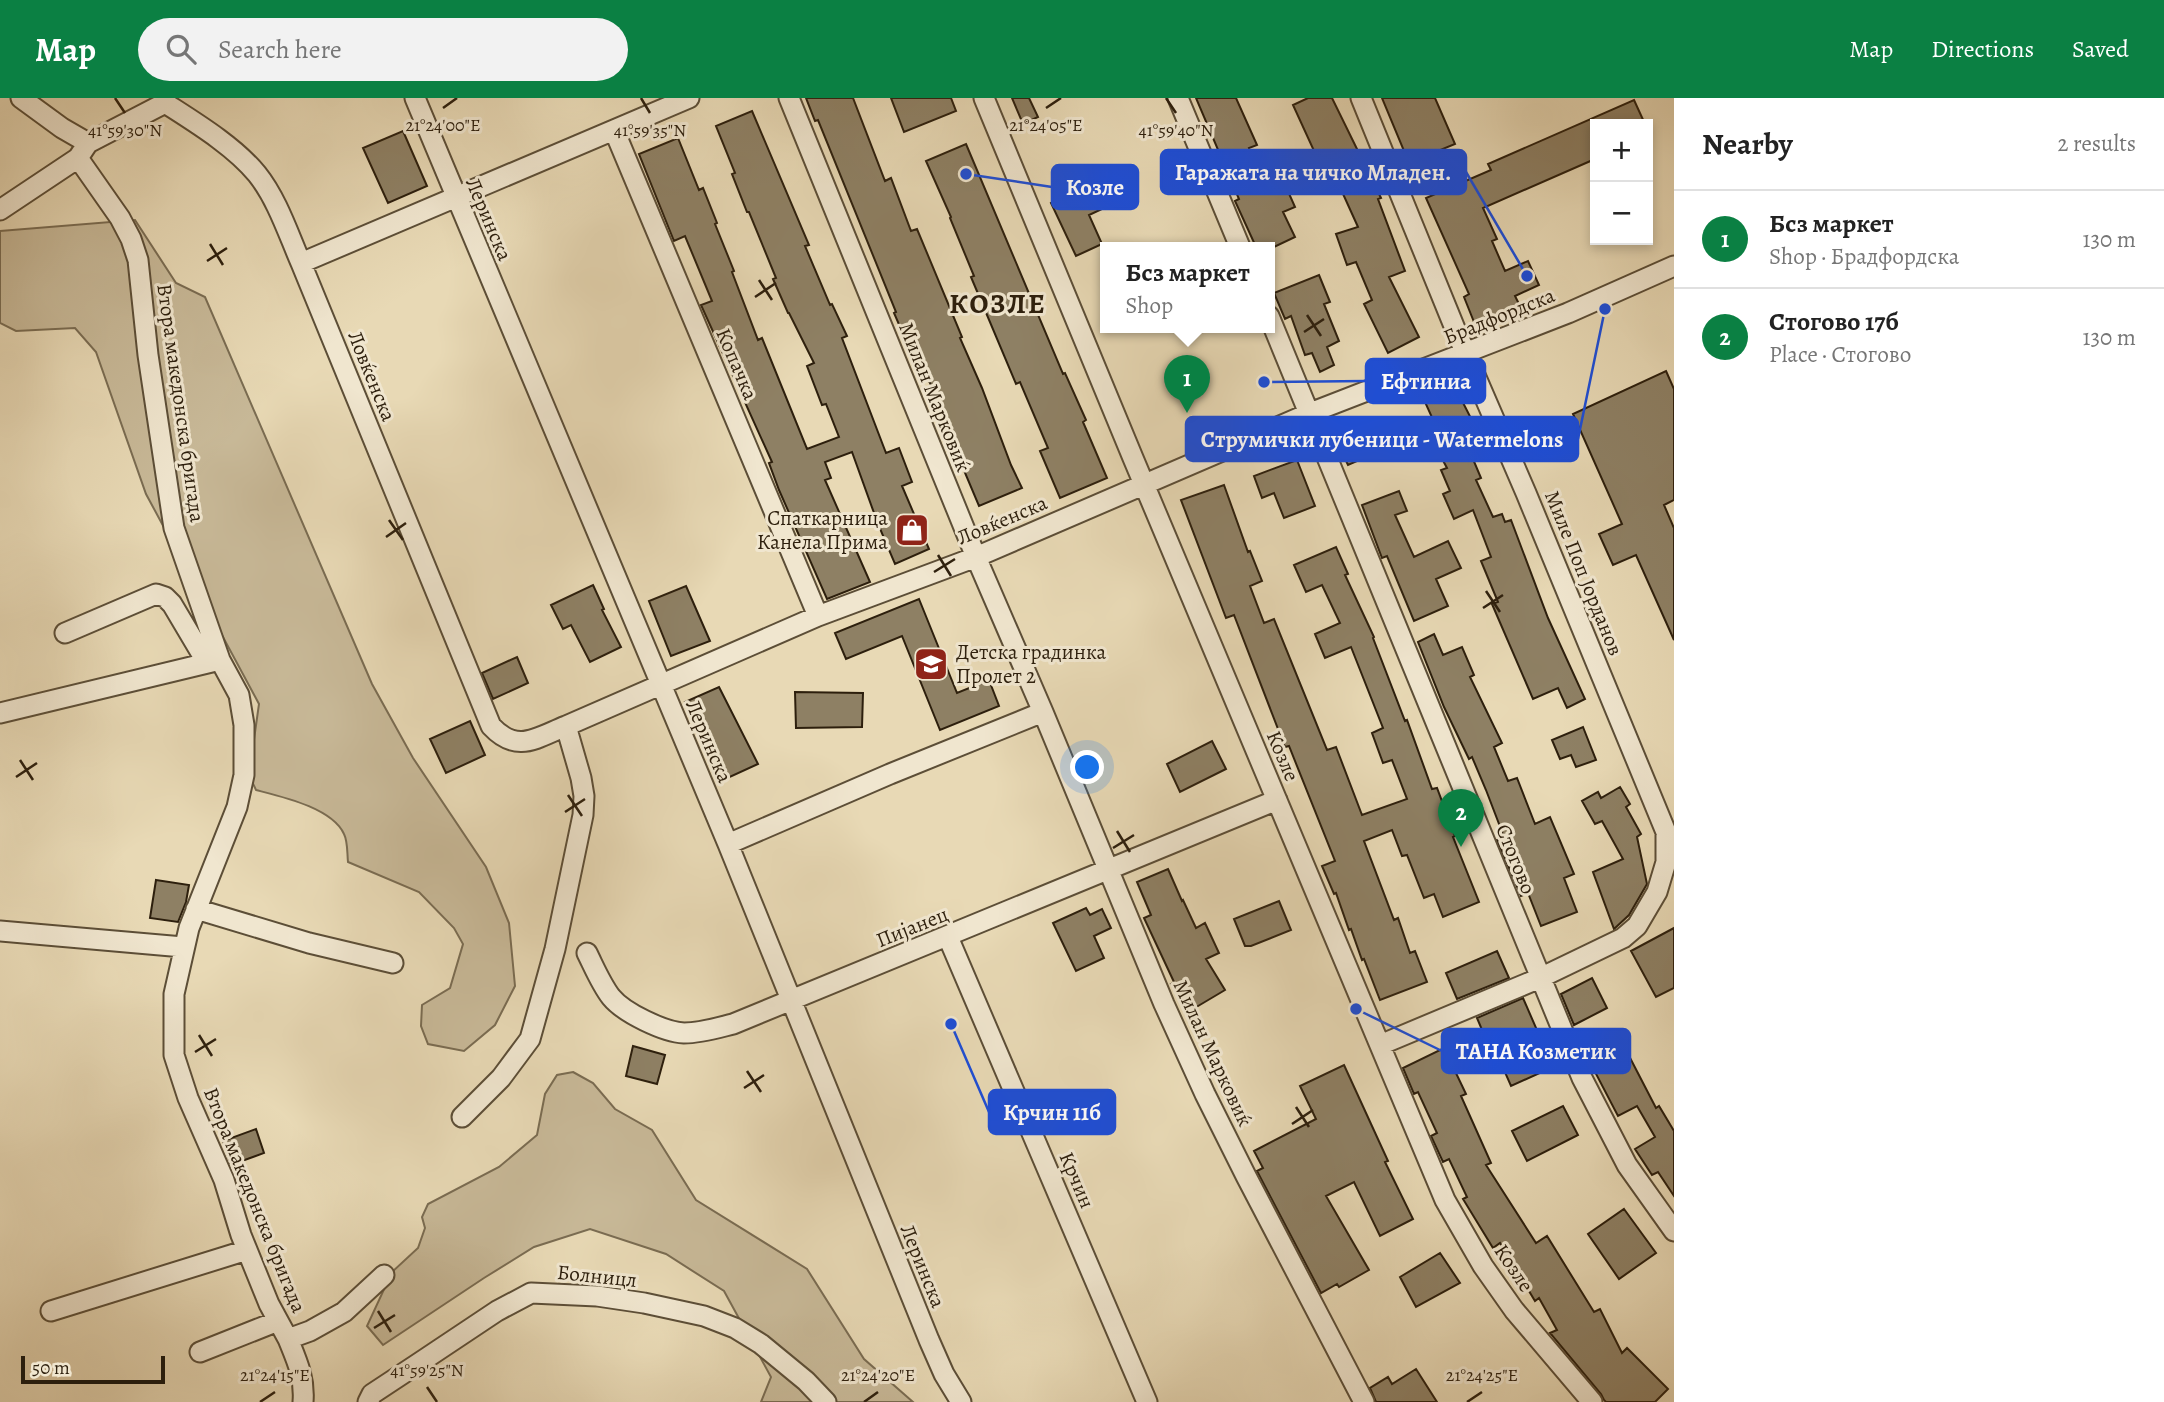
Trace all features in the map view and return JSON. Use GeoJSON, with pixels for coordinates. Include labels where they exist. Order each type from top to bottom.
{"type":"FeatureCollection","features":[{"type":"Feature","properties":{"kind":"street"},"geometry":{"type":"LineString","coordinates":[[21,98],[62,128],[83,151]]}},
{"type":"Feature","properties":{"kind":"street","name":"Леринска"},"geometry":{"type":"LineString","coordinates":[[415,98],[728,844],[929,1340],[944,1374],[961,1402]]}},
{"type":"Feature","properties":{"kind":"street"},"geometry":{"type":"LineString","coordinates":[[301,262],[689,98]]}},
{"type":"Feature","properties":{"kind":"street","name":"Милан Марковиќ"},"geometry":{"type":"LineString","coordinates":[[789,98],[976,557],[1164,1004],[1205,1094],[1364,1402]]}},
{"type":"Feature","properties":{"kind":"street","name":"Козле"},"geometry":{"type":"LineString","coordinates":[[984,98],[1445,1200],[1483,1266],[1514,1310],[1592,1402]]}},
{"type":"Feature","properties":{"kind":"street"},"geometry":{"type":"LineString","coordinates":[[1178,98],[1238,242]]}},
{"type":"Feature","properties":{"kind":"street","name":"Миле Поп Јорданов"},"geometry":{"type":"LineString","coordinates":[[1361,98],[1670,836],[1657,892],[1637,926],[1623,938],[1540,978],[1380,1045]]}},
{"type":"Feature","properties":{"kind":"street","name":"Ловќенска"},"geometry":{"type":"LineString","coordinates":[[0,210],[83,151],[163,101],[204,128],[257,174],[280,214],[301,262],[491,726],[512,742],[529,740],[566,726],[818,616],[976,557],[1144,484]]}},
{"type":"Feature","properties":{"kind":"street","name":"Копачка"},"geometry":{"type":"LineString","coordinates":[[614,130],[818,616]]}},
{"type":"Feature","properties":{"kind":"street","name":"Втора македонска бригада"},"geometry":{"type":"LineString","coordinates":[[83,151],[131,239],[138,260],[148,355],[174,528],[213,662],[239,695],[244,725],[244,775],[237,807],[183,947],[174,994],[174,1055],[188,1098],[224,1180],[247,1250],[269,1304],[302,1371],[303,1402]]}},
{"type":"Feature","properties":{"kind":"street","name":"Брадфордска"},"geometry":{"type":"LineString","coordinates":[[1144,484],[1310,413],[1568,313],[1674,266]]}},
{"type":"Feature","properties":{"kind":"street","name":"Стогово"},"geometry":{"type":"LineString","coordinates":[[1275,330],[1583,1078],[1627,1165],[1674,1231]]}},
{"type":"Feature","properties":{"kind":"street"},"geometry":{"type":"LineString","coordinates":[[0,713],[213,662],[172,604],[165,597],[156,594],[65,633]]}},
{"type":"Feature","properties":{"kind":"street"},"geometry":{"type":"LineString","coordinates":[[728,844],[1043,712]]}},
{"type":"Feature","properties":{"kind":"street"},"geometry":{"type":"LineString","coordinates":[[462,1117],[501,1078],[530,1039],[546,987],[580,828],[584,796],[566,726]]}},
{"type":"Feature","properties":{"kind":"street","name":"Пијанец"},"geometry":{"type":"LineString","coordinates":[[587,953],[612,998],[631,1012],[647,1021],[682,1033],[703,1032],[733,1024],[791,1001],[1278,800]]}},
{"type":"Feature","properties":{"kind":"street"},"geometry":{"type":"LineString","coordinates":[[196,909],[309,943],[393,963]]}},
{"type":"Feature","properties":{"kind":"street"},"geometry":{"type":"LineString","coordinates":[[0,931],[183,947]]}},
{"type":"Feature","properties":{"kind":"street","name":"Крчин"},"geometry":{"type":"LineString","coordinates":[[948,937],[1147,1402]]}},
{"type":"Feature","properties":{"kind":"street"},"geometry":{"type":"LineString","coordinates":[[51,1311],[247,1250]]}},
{"type":"Feature","properties":{"kind":"street","name":"Втора македонска бригада"},"geometry":{"type":"LineString","coordinates":[[288,1339],[310,1331],[344,1312],[384,1275]]}},
{"type":"Feature","properties":{"kind":"street","name":"Болницл"},"geometry":{"type":"LineString","coordinates":[[368,1402],[372,1394],[497,1311],[531,1293],[597,1296],[704,1316],[735,1328],[761,1344],[806,1381],[826,1402]]}},
{"type":"Feature","properties":{"kind":"street"},"geometry":{"type":"LineString","coordinates":[[200,1352],[278,1321]]}},
{"type":"Feature","properties":{"kind":"shaded area"},"geometry":{"type":"Polygon","coordinates":[[[135,220],[176,283],[205,297],[372,684],[413,758],[486,867],[509,923],[515,986],[495,1025],[464,1051],[428,1044],[421,1026],[422,1005],[450,988],[463,944],[454,928],[419,892],[348,862],[344,834],[329,817],[306,805],[256,790],[249,775],[259,704],[146,494],[96,352],[75,328],[16,331],[0,323],[0,231],[135,220]]]}},
{"type":"Feature","properties":{"kind":"shaded area"},"geometry":{"type":"Polygon","coordinates":[[[573,1072],[593,1083],[615,1109],[652,1130],[696,1200],[807,1269],[864,1359],[913,1402],[761,1402],[771,1377],[724,1291],[666,1254],[590,1229],[534,1247],[383,1345],[367,1326],[392,1272],[418,1248],[425,1228],[422,1217],[428,1204],[499,1167],[537,1135],[545,1094],[557,1075],[573,1072]]]}},
{"type":"Feature","properties":{"kind":"building"},"geometry":{"type":"Polygon","coordinates":[[[806,98],[853,98],[885,181],[891,178],[911,231],[917,229],[1022,488],[979,506],[944,423],[948,422],[918,357],[914,359],[818,120],[815,121],[806,98]]]}},
{"type":"Feature","properties":{"kind":"building"},"geometry":{"type":"Polygon","coordinates":[[[891,98],[951,98],[956,111],[904,132],[891,98]]]}},
{"type":"Feature","properties":{"kind":"building"},"geometry":{"type":"Polygon","coordinates":[[[1012,98],[1029,98],[1038,117],[1023,124],[1012,98]]]}},
{"type":"Feature","properties":{"kind":"building"},"geometry":{"type":"Polygon","coordinates":[[[1196,98],[1236,98],[1257,145],[1249,148],[1266,187],[1283,180],[1295,207],[1283,212],[1295,237],[1275,247],[1275,242],[1254,242],[1235,201],[1239,199],[1196,98]]]}},
{"type":"Feature","properties":{"kind":"building"},"geometry":{"type":"Polygon","coordinates":[[[1308,98],[1332,98],[1381,198],[1378,199],[1405,271],[1389,277],[1419,337],[1388,353],[1364,304],[1372,300],[1356,262],[1347,265],[1336,234],[1358,227],[1339,185],[1331,188],[1293,105],[1308,98]]]}},
{"type":"Feature","properties":{"kind":"building"},"geometry":{"type":"Polygon","coordinates":[[[1382,98],[1435,98],[1455,144],[1409,163],[1382,98]]]}},
{"type":"Feature","properties":{"kind":"building"},"geometry":{"type":"Polygon","coordinates":[[[1634,100],[1643,119],[1591,119],[1634,100]]]}},
{"type":"Feature","properties":{"kind":"building"},"geometry":{"type":"Polygon","coordinates":[[[752,111],[809,245],[805,246],[830,305],[832,304],[847,336],[842,338],[886,453],[899,448],[912,482],[902,486],[929,549],[895,564],[852,452],[825,462],[831,478],[825,480],[870,582],[827,599],[779,490],[769,463],[772,462],[701,305],[712,301],[685,236],[674,241],[639,154],[678,138],[699,190],[703,188],[758,340],[762,338],[807,449],[839,437],[826,404],[822,405],[807,366],[814,363],[773,279],[776,278],[732,174],[735,173],[716,126],[752,111]]]}},
{"type":"Feature","properties":{"kind":"building"},"geometry":{"type":"Polygon","coordinates":[[[1590,119],[1590,161],[1483,208],[1497,239],[1492,241],[1505,271],[1528,261],[1539,285],[1515,296],[1521,308],[1476,327],[1464,297],[1469,294],[1426,198],[1491,170],[1488,164],[1590,119]]]}},
{"type":"Feature","properties":{"kind":"building"},"geometry":{"type":"Polygon","coordinates":[[[403,131],[427,186],[388,203],[363,148],[403,131]]]}},
{"type":"Feature","properties":{"kind":"building"},"geometry":{"type":"Polygon","coordinates":[[[966,144],[1063,374],[1065,373],[1086,420],[1083,422],[1107,478],[1060,498],[1040,451],[1048,448],[1020,382],[1016,384],[971,277],[974,276],[951,217],[926,161],[966,144]]]}},
{"type":"Feature","properties":{"kind":"building"},"geometry":{"type":"Polygon","coordinates":[[[1091,184],[1102,209],[1089,215],[1100,245],[1076,256],[1051,203],[1091,184]]]}},
{"type":"Feature","properties":{"kind":"building"},"geometry":{"type":"Polygon","coordinates":[[[1319,275],[1330,302],[1324,304],[1339,341],[1327,347],[1334,365],[1320,372],[1312,353],[1305,355],[1291,316],[1285,319],[1275,293],[1319,275]]]}},
{"type":"Feature","properties":{"kind":"building"},"geometry":{"type":"Polygon","coordinates":[[[1666,371],[1674,389],[1674,500],[1664,505],[1674,528],[1674,640],[1636,555],[1613,565],[1599,534],[1622,524],[1573,414],[1666,371]]]}},
{"type":"Feature","properties":{"kind":"building"},"geometry":{"type":"Polygon","coordinates":[[[1455,387],[1481,438],[1467,445],[1481,478],[1476,480],[1493,517],[1502,514],[1505,522],[1511,520],[1548,618],[1585,699],[1567,708],[1558,688],[1533,699],[1492,604],[1498,602],[1481,561],[1491,557],[1473,510],[1454,519],[1443,494],[1450,491],[1441,470],[1447,468],[1426,429],[1435,424],[1425,402],[1455,387]]]}},
{"type":"Feature","properties":{"kind":"building"},"geometry":{"type":"Polygon","coordinates":[[[1376,422],[1387,448],[1348,465],[1336,440],[1376,422]]]}},
{"type":"Feature","properties":{"kind":"building"},"geometry":{"type":"Polygon","coordinates":[[[1297,460],[1315,506],[1284,518],[1274,493],[1262,498],[1254,476],[1297,460]]]}},
{"type":"Feature","properties":{"kind":"building"},"geometry":{"type":"Polygon","coordinates":[[[1224,485],[1248,552],[1250,551],[1262,581],[1250,586],[1264,623],[1274,619],[1327,750],[1336,747],[1362,815],[1407,799],[1392,760],[1383,763],[1372,733],[1383,728],[1351,647],[1325,658],[1315,634],[1340,623],[1322,585],[1306,592],[1294,565],[1336,547],[1348,574],[1345,575],[1374,637],[1405,721],[1407,720],[1432,789],[1437,788],[1479,902],[1443,917],[1434,894],[1424,898],[1407,855],[1402,856],[1392,830],[1364,841],[1394,920],[1398,918],[1410,953],[1415,951],[1427,982],[1380,1000],[1336,893],[1334,894],[1322,866],[1335,861],[1289,746],[1285,747],[1234,615],[1226,618],[1181,500],[1224,485]]]}},
{"type":"Feature","properties":{"kind":"building"},"geometry":{"type":"Polygon","coordinates":[[[1399,491],[1407,511],[1395,515],[1414,557],[1448,541],[1461,568],[1436,579],[1448,606],[1414,621],[1387,556],[1382,558],[1362,505],[1399,491]]]}},
{"type":"Feature","properties":{"kind":"building"},"geometry":{"type":"Polygon","coordinates":[[[593,585],[621,647],[590,662],[571,625],[563,629],[551,605],[593,585]]]}},
{"type":"Feature","properties":{"kind":"building"},"geometry":{"type":"Polygon","coordinates":[[[686,586],[710,641],[671,656],[649,601],[686,586]]]}},
{"type":"Feature","properties":{"kind":"building","name":"Детска градинка Пролет 2"},"geometry":{"type":"Polygon","coordinates":[[[919,599],[957,693],[989,680],[999,706],[940,730],[902,636],[846,659],[835,633],[919,599]]]}},
{"type":"Feature","properties":{"kind":"building"},"geometry":{"type":"Polygon","coordinates":[[[1434,634],[1443,655],[1462,647],[1474,675],[1470,677],[1502,743],[1494,747],[1508,781],[1517,778],[1535,824],[1550,817],[1574,874],[1564,878],[1577,912],[1541,926],[1528,893],[1521,896],[1497,840],[1504,837],[1486,790],[1472,757],[1469,759],[1444,707],[1418,642],[1434,634]]]}},
{"type":"Feature","properties":{"kind":"building"},"geometry":{"type":"Polygon","coordinates":[[[517,657],[528,683],[493,699],[482,673],[517,657]]]}},
{"type":"Feature","properties":{"kind":"building"},"geometry":{"type":"Polygon","coordinates":[[[719,687],[758,764],[721,781],[685,702],[719,687]]]}},
{"type":"Feature","properties":{"kind":"building"},"geometry":{"type":"Polygon","coordinates":[[[795,692],[863,693],[862,727],[796,728],[795,692]]]}},
{"type":"Feature","properties":{"kind":"building"},"geometry":{"type":"Polygon","coordinates":[[[470,721],[485,755],[446,773],[430,739],[470,721]]]}},
{"type":"Feature","properties":{"kind":"building"},"geometry":{"type":"Polygon","coordinates":[[[1583,727],[1596,760],[1576,767],[1571,755],[1560,759],[1552,740],[1583,727]]]}},
{"type":"Feature","properties":{"kind":"building"},"geometry":{"type":"Polygon","coordinates":[[[1212,741],[1226,769],[1180,792],[1167,764],[1212,741]]]}},
{"type":"Feature","properties":{"kind":"building"},"geometry":{"type":"Polygon","coordinates":[[[1620,787],[1630,804],[1626,807],[1641,834],[1637,837],[1647,884],[1629,915],[1614,929],[1593,872],[1623,859],[1602,821],[1595,824],[1582,801],[1598,792],[1601,798],[1620,787]]]}},
{"type":"Feature","properties":{"kind":"building"},"geometry":{"type":"Polygon","coordinates":[[[1168,869],[1196,928],[1205,923],[1219,953],[1206,959],[1225,990],[1188,1012],[1171,984],[1174,982],[1144,918],[1151,915],[1137,882],[1168,869]]]}},
{"type":"Feature","properties":{"kind":"building"},"geometry":{"type":"Polygon","coordinates":[[[156,880],[189,885],[178,922],[150,918],[156,880]]]}},
{"type":"Feature","properties":{"kind":"building"},"geometry":{"type":"Polygon","coordinates":[[[1279,901],[1291,930],[1245,946],[1234,919],[1279,901]]]}},
{"type":"Feature","properties":{"kind":"building"},"geometry":{"type":"Polygon","coordinates":[[[1086,908],[1090,915],[1102,909],[1111,928],[1094,936],[1104,958],[1076,971],[1053,923],[1086,908]]]}},
{"type":"Feature","properties":{"kind":"building"},"geometry":{"type":"Polygon","coordinates":[[[1674,928],[1674,988],[1656,997],[1631,951],[1674,928]]]}},
{"type":"Feature","properties":{"kind":"building"},"geometry":{"type":"Polygon","coordinates":[[[1497,951],[1509,978],[1457,999],[1446,973],[1497,951]]]}},
{"type":"Feature","properties":{"kind":"building"},"geometry":{"type":"Polygon","coordinates":[[[1592,978],[1607,1008],[1574,1025],[1561,994],[1592,978]]]}},
{"type":"Feature","properties":{"kind":"building"},"geometry":{"type":"Polygon","coordinates":[[[1523,998],[1553,1067],[1511,1086],[1494,1047],[1490,1049],[1477,1018],[1523,998]]]}},
{"type":"Feature","properties":{"kind":"building"},"geometry":{"type":"Polygon","coordinates":[[[633,1046],[665,1055],[657,1084],[626,1076],[633,1046]]]}},
{"type":"Feature","properties":{"kind":"building"},"geometry":{"type":"Polygon","coordinates":[[[1444,1048],[1466,1094],[1461,1096],[1491,1163],[1486,1165],[1536,1243],[1547,1236],[1594,1312],[1600,1309],[1622,1353],[1627,1348],[1668,1389],[1655,1402],[1604,1400],[1550,1333],[1557,1330],[1539,1298],[1535,1301],[1500,1243],[1493,1248],[1463,1199],[1467,1197],[1449,1159],[1443,1162],[1431,1136],[1437,1133],[1418,1092],[1414,1094],[1403,1068],[1444,1048]]]}},
{"type":"Feature","properties":{"kind":"building"},"geometry":{"type":"Polygon","coordinates":[[[1627,1052],[1656,1108],[1659,1106],[1674,1131],[1674,1196],[1658,1172],[1652,1175],[1635,1149],[1655,1137],[1637,1106],[1618,1116],[1594,1070],[1627,1052]]]}},
{"type":"Feature","properties":{"kind":"building"},"geometry":{"type":"Polygon","coordinates":[[[1344,1065],[1388,1161],[1385,1162],[1413,1219],[1380,1236],[1354,1182],[1326,1196],[1369,1270],[1339,1287],[1337,1284],[1321,1293],[1257,1171],[1263,1168],[1254,1151],[1316,1119],[1300,1086],[1344,1065]]]}},
{"type":"Feature","properties":{"kind":"building"},"geometry":{"type":"Polygon","coordinates":[[[1563,1106],[1578,1135],[1527,1161],[1512,1131],[1563,1106]]]}},
{"type":"Feature","properties":{"kind":"building"},"geometry":{"type":"Polygon","coordinates":[[[256,1129],[264,1153],[231,1165],[223,1141],[256,1129]]]}},
{"type":"Feature","properties":{"kind":"building"},"geometry":{"type":"Polygon","coordinates":[[[1624,1209],[1656,1253],[1619,1279],[1588,1234],[1624,1209]]]}},
{"type":"Feature","properties":{"kind":"building"},"geometry":{"type":"Polygon","coordinates":[[[1440,1253],[1460,1283],[1416,1307],[1400,1277],[1440,1253]]]}},
{"type":"Feature","properties":{"kind":"building"},"geometry":{"type":"Polygon","coordinates":[[[1416,1369],[1437,1402],[1376,1402],[1370,1388],[1388,1377],[1392,1384],[1416,1369]]]}},
{"type":"Feature","properties":{"kind":"place","name":"Козле"},"geometry":{"type":"Point","coordinates":[966,174]}},
{"type":"Feature","properties":{"kind":"place","name":"Гаражата на чичко Младен."},"geometry":{"type":"Point","coordinates":[1527,276]}},
{"type":"Feature","properties":{"kind":"place","name":"Струмички лубеници - Watermelons"},"geometry":{"type":"Point","coordinates":[1605,309]}},
{"type":"Feature","properties":{"kind":"place","name":"Ефтиниа"},"geometry":{"type":"Point","coordinates":[1264,382]}},
{"type":"Feature","properties":{"kind":"place","name":"Бсз маркет"},"geometry":{"type":"Point","coordinates":[1187,413]}},
{"type":"Feature","properties":{"kind":"place","name":"Спаткарница Канела Прима"},"geometry":{"type":"Point","coordinates":[912,530]}},
{"type":"Feature","properties":{"kind":"place","name":"Детска градинка Пролет 2"},"geometry":{"type":"Point","coordinates":[931,664]}},
{"type":"Feature","properties":{"kind":"place","name":"Стогово 17б"},"geometry":{"type":"Point","coordinates":[1461,847]}},
{"type":"Feature","properties":{"kind":"place","name":"ТАНА Козметик"},"geometry":{"type":"Point","coordinates":[1356,1009]}},
{"type":"Feature","properties":{"kind":"place","name":"Крчин 11б"},"geometry":{"type":"Point","coordinates":[951,1024]}},
{"type":"Feature","properties":{"kind":"district","name":"КОЗЛЕ"},"geometry":{"type":"Point","coordinates":[998,304]}}]}
